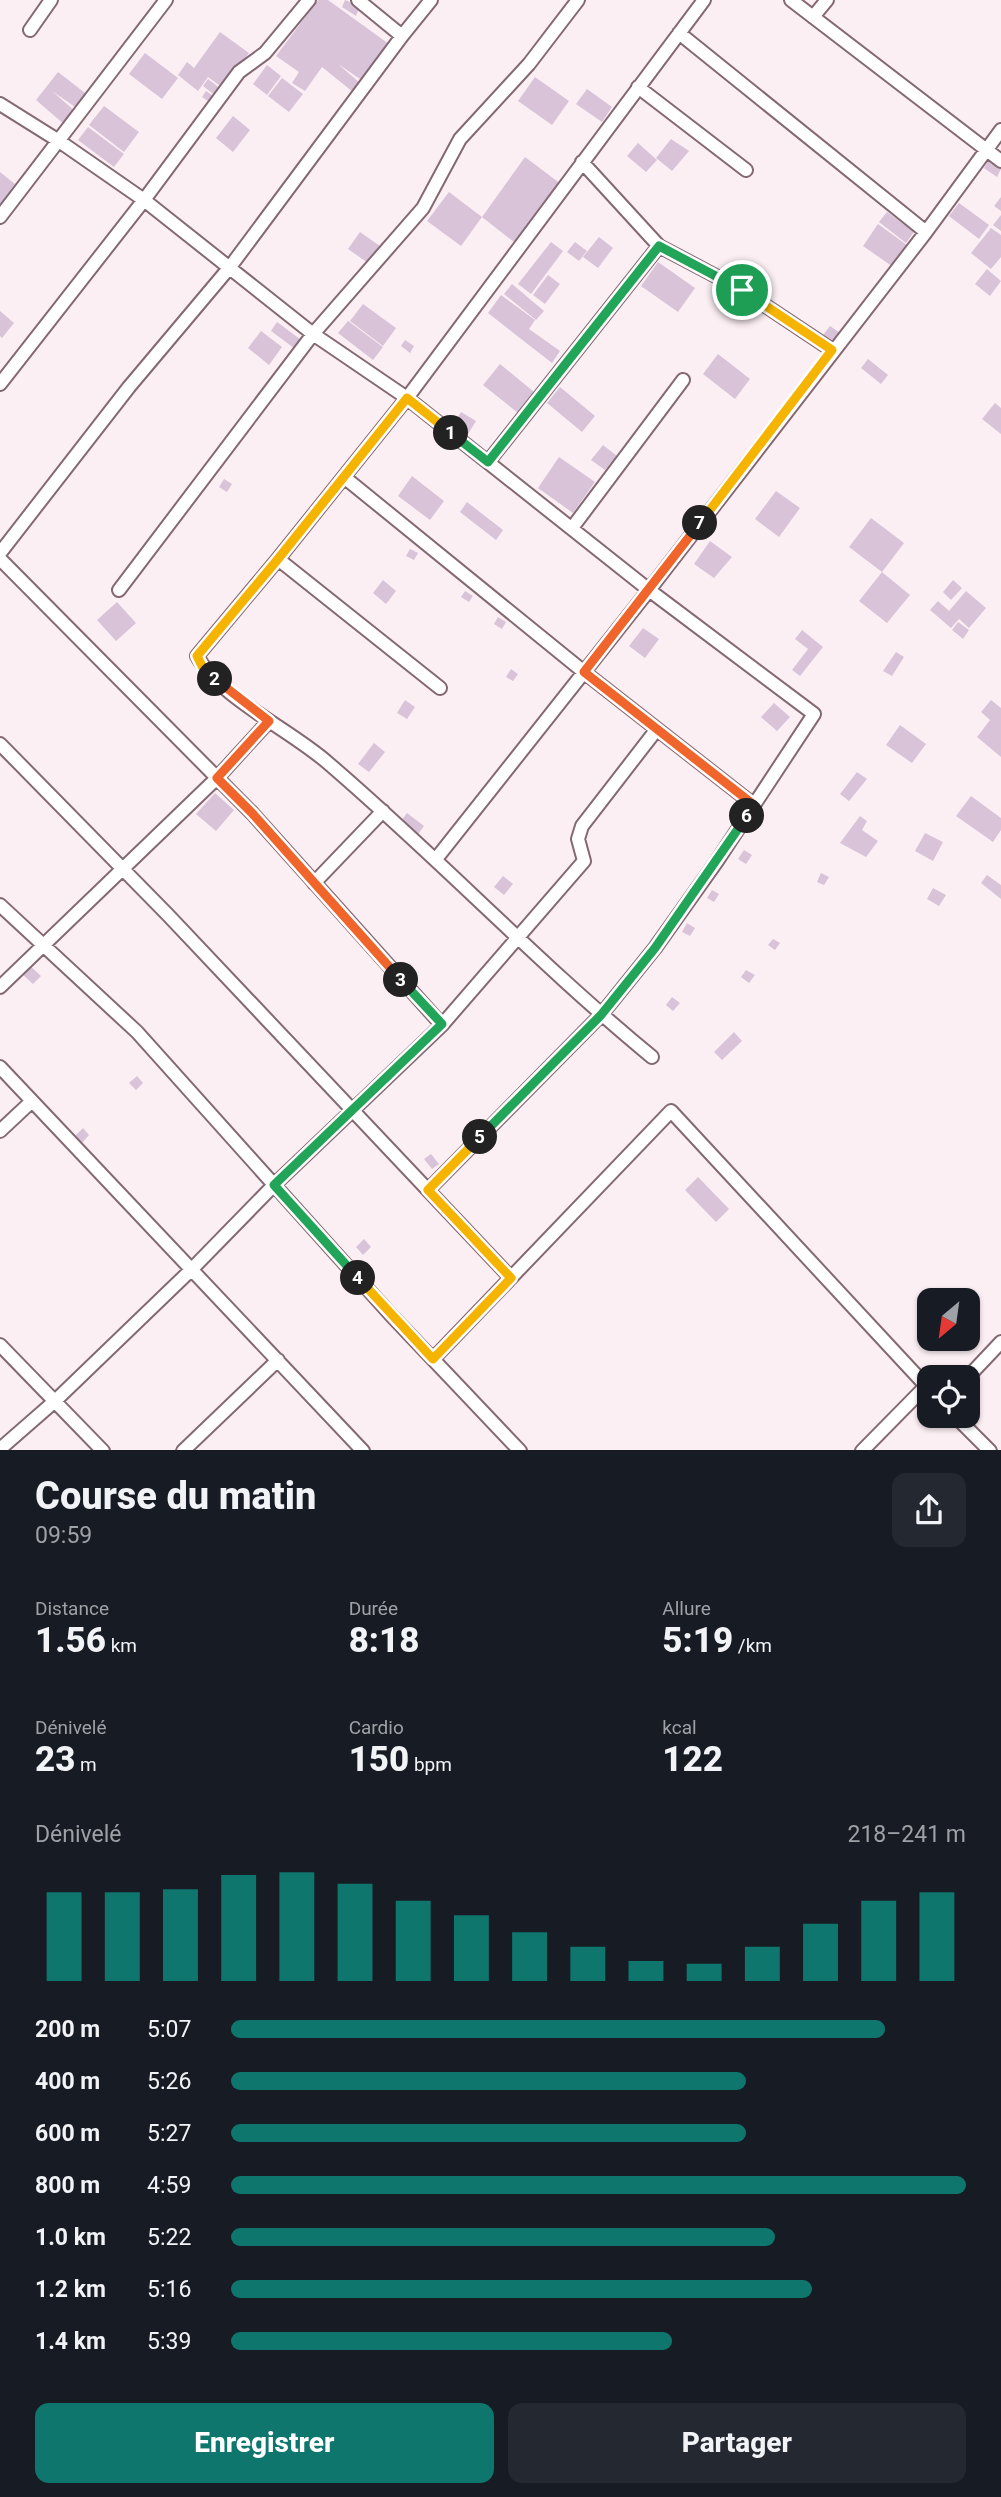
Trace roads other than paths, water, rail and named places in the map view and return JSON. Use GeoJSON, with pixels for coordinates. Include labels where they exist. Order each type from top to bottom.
{"type":"FeatureCollection","features":[{"type":"Feature","properties":{"kind":"street"},"geometry":{"type":"LineString","coordinates":[[30,30],[51,0]]}},
{"type":"Feature","properties":{"kind":"street"},"geometry":{"type":"LineString","coordinates":[[0,217],[166,0]]}},
{"type":"Feature","properties":{"kind":"street"},"geometry":{"type":"LineString","coordinates":[[0,384],[144,200],[239,72],[265,53],[309,0]]}},
{"type":"Feature","properties":{"kind":"street"},"geometry":{"type":"LineString","coordinates":[[358,0],[402,36]]}},
{"type":"Feature","properties":{"kind":"street"},"geometry":{"type":"LineString","coordinates":[[0,553],[129,387],[230,267],[431,0]]}},
{"type":"Feature","properties":{"kind":"street"},"geometry":{"type":"LineString","coordinates":[[119,590],[313,334],[423,208],[460,139],[529,64],[578,0]]}},
{"type":"Feature","properties":{"kind":"street"},"geometry":{"type":"LineString","coordinates":[[652,1057],[516,938],[436,859],[326,761],[205,672],[197,656],[407,398],[704,0]]}},
{"type":"Feature","properties":{"kind":"street"},"geometry":{"type":"LineString","coordinates":[[791,0],[1001,161]]}},
{"type":"Feature","properties":{"kind":"street"},"geometry":{"type":"LineString","coordinates":[[813,17],[827,0]]}},
{"type":"Feature","properties":{"kind":"street"},"geometry":{"type":"LineString","coordinates":[[679,33],[926,232]]}},
{"type":"Feature","properties":{"kind":"street"},"geometry":{"type":"LineString","coordinates":[[638,87],[746,170]]}},
{"type":"Feature","properties":{"kind":"street"},"geometry":{"type":"LineString","coordinates":[[0,104],[144,200],[313,334],[407,398],[649,590],[814,714],[655,948],[601,1015],[428,1190]]}},
{"type":"Feature","properties":{"kind":"street"},"geometry":{"type":"LineString","coordinates":[[436,859],[649,590],[832,350],[926,232],[1001,130]]}},
{"type":"Feature","properties":{"kind":"street"},"geometry":{"type":"LineString","coordinates":[[582,162],[659,246],[742,290],[832,350]]}},
{"type":"Feature","properties":{"kind":"street"},"geometry":{"type":"LineString","coordinates":[[488,462],[659,246]]}},
{"type":"Feature","properties":{"kind":"street"},"geometry":{"type":"LineString","coordinates":[[572,528],[684,380]]}},
{"type":"Feature","properties":{"kind":"street"},"geometry":{"type":"LineString","coordinates":[[344,477],[584,672],[754,805]]}},
{"type":"Feature","properties":{"kind":"street"},"geometry":{"type":"LineString","coordinates":[[0,529],[12,538]]}},
{"type":"Feature","properties":{"kind":"street"},"geometry":{"type":"LineString","coordinates":[[0,559],[217,778],[442,1024]]}},
{"type":"Feature","properties":{"kind":"street"},"geometry":{"type":"LineString","coordinates":[[278,559],[440,688]]}},
{"type":"Feature","properties":{"kind":"street"},"geometry":{"type":"LineString","coordinates":[[0,986],[217,778],[269,721]]}},
{"type":"Feature","properties":{"kind":"street"},"geometry":{"type":"LineString","coordinates":[[0,1449],[55,1401],[442,1024],[583,861],[578,839],[582,826],[657,729]]}},
{"type":"Feature","properties":{"kind":"street"},"geometry":{"type":"LineString","coordinates":[[0,744],[122,868],[511,1278]]}},
{"type":"Feature","properties":{"kind":"street"},"geometry":{"type":"LineString","coordinates":[[314,883],[383,811]]}},
{"type":"Feature","properties":{"kind":"street"},"geometry":{"type":"LineString","coordinates":[[0,905],[137,1032],[433,1359],[519,1450]]}},
{"type":"Feature","properties":{"kind":"street"},"geometry":{"type":"LineString","coordinates":[[0,1067],[362,1450]]}},
{"type":"Feature","properties":{"kind":"street"},"geometry":{"type":"LineString","coordinates":[[0,1131],[32,1101]]}},
{"type":"Feature","properties":{"kind":"street"},"geometry":{"type":"LineString","coordinates":[[433,1359],[671,1111],[917,1376]]}},
{"type":"Feature","properties":{"kind":"street"},"geometry":{"type":"LineString","coordinates":[[979,1365],[1001,1342]]}},
{"type":"Feature","properties":{"kind":"street"},"geometry":{"type":"LineString","coordinates":[[0,1345],[102,1450]]}},
{"type":"Feature","properties":{"kind":"street"},"geometry":{"type":"LineString","coordinates":[[184,1450],[278,1360]]}},
{"type":"Feature","properties":{"kind":"street"},"geometry":{"type":"LineString","coordinates":[[863,1450],[917,1398]]}},
{"type":"Feature","properties":{"kind":"street"},"geometry":{"type":"LineString","coordinates":[[967,1428],[989,1450]]}}]}
